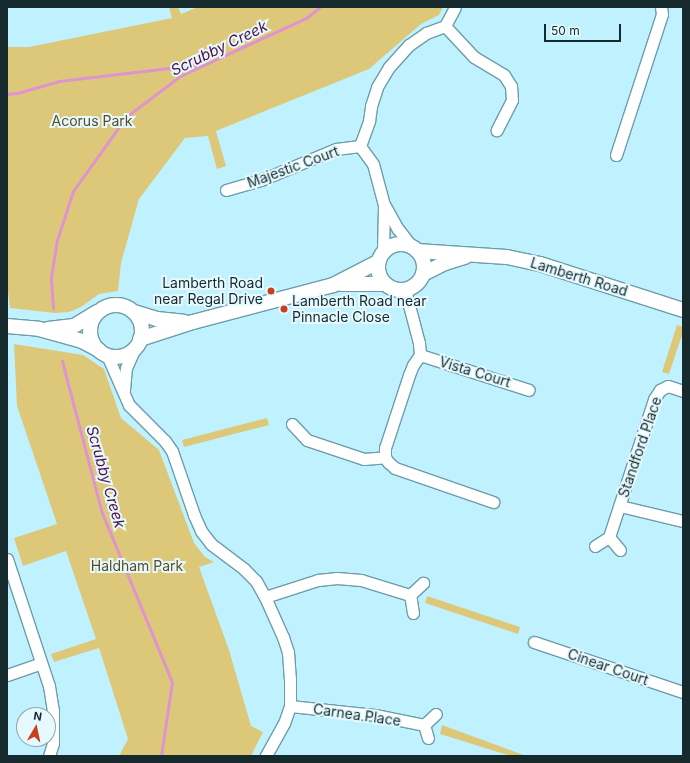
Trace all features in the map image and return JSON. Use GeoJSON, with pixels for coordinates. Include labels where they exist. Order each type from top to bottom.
{"type":"FeatureCollection","features":[{"type":"Feature","properties":{"kind":"street"},"geometry":{"type":"LineString","coordinates":[[423,274],[423,262],[398,229],[384,205],[373,164],[360,146],[377,87],[389,67],[409,45],[426,33],[445,26],[455,7]]}},
{"type":"Feature","properties":{"kind":"street"},"geometry":{"type":"LineString","coordinates":[[616,155],[662,14],[661,7]]}},
{"type":"Feature","properties":{"kind":"street"},"geometry":{"type":"LineString","coordinates":[[445,26],[474,57],[504,75],[511,86],[512,100],[497,130]]}},
{"type":"Feature","properties":{"kind":"street","name":"Majestic Court"},"geometry":{"type":"LineString","coordinates":[[226,190],[261,180],[336,149],[360,146]]}},
{"type":"Feature","properties":{"kind":"street"},"geometry":{"type":"LineString","coordinates":[[384,205],[380,277],[385,284]]}},
{"type":"Feature","properties":{"kind":"street","name":"Lamberth Road"},"geometry":{"type":"LineString","coordinates":[[333,285],[381,257],[389,247],[396,245],[414,249],[508,257],[540,264],[683,310]]}},
{"type":"Feature","properties":{"kind":"street","name":"Lamberth Road"},"geometry":{"type":"LineString","coordinates":[[7,326],[39,329],[82,341],[103,353],[122,356],[137,344],[193,322],[333,285],[385,284],[398,290],[405,290],[416,285],[423,274],[445,263],[473,255]]}},
{"type":"Feature","properties":{"kind":"street"},"geometry":{"type":"LineString","coordinates":[[405,290],[419,343],[420,355],[413,365],[409,375],[385,448],[385,457],[395,468],[494,502]]}},
{"type":"Feature","properties":{"kind":"street","name":"Lamberth Road"},"geometry":{"type":"LineString","coordinates":[[39,329],[74,326],[99,311],[113,305],[128,308],[134,312],[157,319],[193,322]]}},
{"type":"Feature","properties":{"kind":"street"},"geometry":{"type":"LineString","coordinates":[[99,311],[91,323],[90,330],[94,345],[103,353],[124,391],[129,405],[166,441],[172,451],[201,531],[211,544],[244,569],[256,582],[265,597],[288,652],[290,706],[284,723],[266,756]]}},
{"type":"Feature","properties":{"kind":"street"},"geometry":{"type":"LineString","coordinates":[[124,391],[126,368],[137,344],[141,325],[134,312]]}},
{"type":"Feature","properties":{"kind":"street","name":"Vista Court"},"geometry":{"type":"LineString","coordinates":[[420,355],[530,390]]}},
{"type":"Feature","properties":{"kind":"street","name":"Standford Place"},"geometry":{"type":"LineString","coordinates":[[609,537],[654,399],[660,390],[668,386],[683,391]]}},
{"type":"Feature","properties":{"kind":"street"},"geometry":{"type":"LineString","coordinates":[[292,424],[307,440],[364,459],[385,457]]}},
{"type":"Feature","properties":{"kind":"street","name":"Standford Place"},"geometry":{"type":"LineString","coordinates":[[620,506],[683,521]]}},
{"type":"Feature","properties":{"kind":"street"},"geometry":{"type":"LineString","coordinates":[[595,546],[609,537],[620,550]]}},
{"type":"Feature","properties":{"kind":"street"},"geometry":{"type":"LineString","coordinates":[[7,559],[49,686],[53,711],[53,743],[49,756]]}},
{"type":"Feature","properties":{"kind":"street"},"geometry":{"type":"LineString","coordinates":[[265,597],[318,580],[337,578],[361,580],[410,595]]}},
{"type":"Feature","properties":{"kind":"street"},"geometry":{"type":"LineString","coordinates":[[410,595],[423,583]]}},
{"type":"Feature","properties":{"kind":"street"},"geometry":{"type":"LineString","coordinates":[[410,595],[413,613]]}},
{"type":"Feature","properties":{"kind":"street","name":"Cinear Court"},"geometry":{"type":"LineString","coordinates":[[534,642],[683,692]]}},
{"type":"Feature","properties":{"kind":"street"},"geometry":{"type":"LineString","coordinates":[[7,675],[41,663]]}},
{"type":"Feature","properties":{"kind":"street","name":"Carnea Place"},"geometry":{"type":"LineString","coordinates":[[290,706],[375,715],[424,725]]}},
{"type":"Feature","properties":{"kind":"street"},"geometry":{"type":"LineString","coordinates":[[428,738],[424,725],[436,714]]}},
{"type":"Feature","properties":{"kind":"green space","name":"Acorus Park"},"geometry":{"type":"Polygon","coordinates":[[[169,7],[178,7],[181,14],[198,7],[443,7],[439,15],[421,24],[369,69],[216,131],[226,166],[217,169],[208,136],[185,138],[139,199],[121,263],[118,291],[99,294],[81,307],[69,312],[55,313],[10,308],[7,283],[7,47],[29,47],[172,18],[169,7]]]}},
{"type":"Feature","properties":{"kind":"green space"},"geometry":{"type":"Polygon","coordinates":[[[677,325],[683,327],[683,332],[669,374],[662,372],[677,325]]]}},
{"type":"Feature","properties":{"kind":"green space","name":"Haldham Park"},"geometry":{"type":"Polygon","coordinates":[[[14,344],[83,355],[104,369],[121,418],[159,450],[194,543],[205,557],[214,562],[199,567],[229,650],[251,726],[263,732],[251,756],[119,756],[128,739],[99,648],[54,662],[51,654],[96,639],[66,551],[23,566],[14,538],[57,524],[17,406],[14,344]]]}},
{"type":"Feature","properties":{"kind":"green space"},"geometry":{"type":"Polygon","coordinates":[[[267,418],[269,425],[184,447],[182,440],[267,418]]]}},
{"type":"Feature","properties":{"kind":"green space"},"geometry":{"type":"Polygon","coordinates":[[[427,596],[520,627],[518,634],[425,603],[427,596]]]}},
{"type":"Feature","properties":{"kind":"green space"},"geometry":{"type":"Polygon","coordinates":[[[442,725],[526,756],[511,756],[440,734],[442,725]]]}},
{"type":"Feature","properties":{"kind":"waterway","name":"Scrubby Creek"},"geometry":{"type":"LineString","coordinates":[[53,308],[51,277],[57,240],[73,191],[126,117],[180,76],[306,18],[320,7]]}},
{"type":"Feature","properties":{"kind":"waterway"},"geometry":{"type":"LineString","coordinates":[[7,94],[17,93],[59,81],[203,64]]}},
{"type":"Feature","properties":{"kind":"waterway","name":"Scrubby Creek"},"geometry":{"type":"LineString","coordinates":[[62,361],[102,513],[172,682],[161,756]]}},
{"type":"Feature","properties":{"kind":"place","name":"Lamberth Road near Regal Drive"},"geometry":{"type":"Point","coordinates":[271,291]}},
{"type":"Feature","properties":{"kind":"place","name":"Lamberth Road near Pinnacle Close"},"geometry":{"type":"Point","coordinates":[284,309]}}]}
